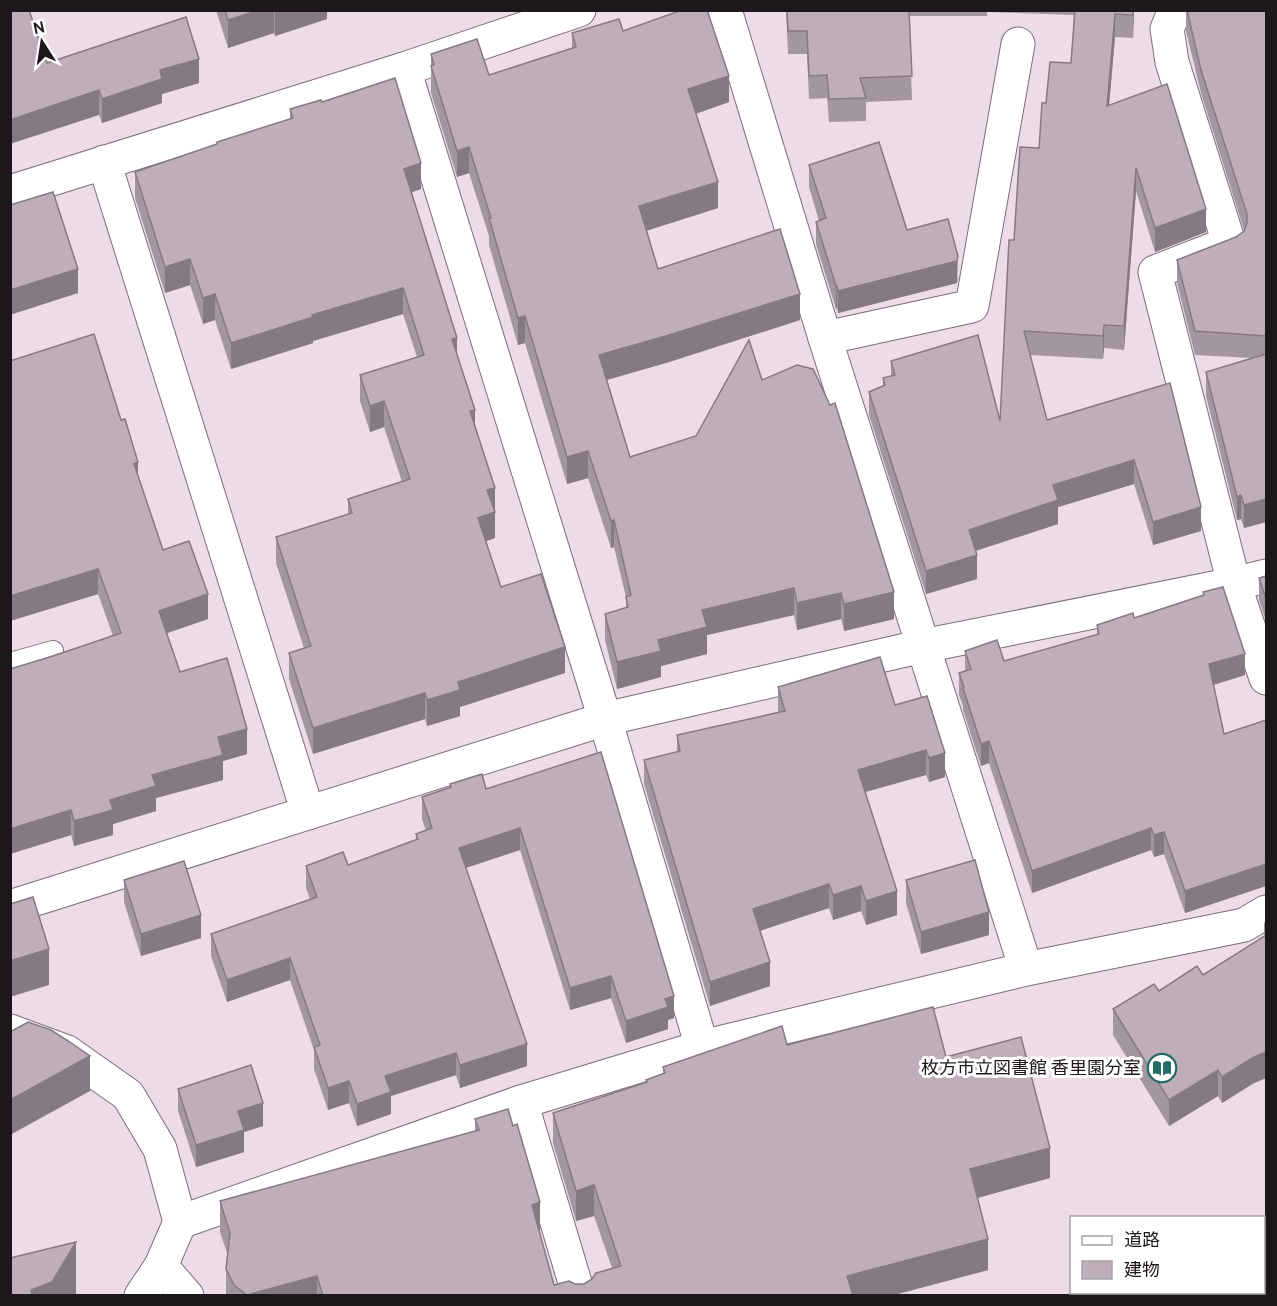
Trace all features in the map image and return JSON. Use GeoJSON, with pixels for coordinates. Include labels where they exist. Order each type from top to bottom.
{"type":"FeatureCollection","features":[{"type":"Feature","properties":{"kind":"street"},"geometry":{"type":"LineString","coordinates":[[10,192],[404,69],[579,10]]}},
{"type":"Feature","properties":{"kind":"street"},"geometry":{"type":"LineString","coordinates":[[725,10],[825,338],[1026,969]]}},
{"type":"Feature","properties":{"kind":"street"},"geometry":{"type":"LineString","coordinates":[[1175,10],[1167,29],[1172,62],[1229,243],[1155,272],[1234,584],[1266,678]]}},
{"type":"Feature","properties":{"kind":"street"},"geometry":{"type":"LineString","coordinates":[[825,338],[972,306],[1018,44]]}},
{"type":"Feature","properties":{"kind":"street"},"geometry":{"type":"LineString","coordinates":[[404,69],[606,719],[702,1047]]}},
{"type":"Feature","properties":{"kind":"street"},"geometry":{"type":"LineString","coordinates":[[104,162],[308,813]]}},
{"type":"Feature","properties":{"kind":"street"},"geometry":{"type":"LineString","coordinates":[[10,907],[606,719],[923,646],[1266,576]]}},
{"type":"Feature","properties":{"kind":"street"},"geometry":{"type":"LineString","coordinates":[[180,1222],[521,1102],[702,1047],[1026,969],[1244,925],[1266,912]]}},
{"type":"Feature","properties":{"kind":"street"},"geometry":{"type":"LineString","coordinates":[[10,1031],[67,1052],[128,1095],[160,1149],[180,1222],[161,1266],[141,1296]]}},
{"type":"Feature","properties":{"kind":"street"},"geometry":{"type":"LineString","coordinates":[[521,1102],[579,1296]]}},
{"type":"Feature","properties":{"kind":"street"},"geometry":{"type":"LineString","coordinates":[[161,1266],[187,1296]]}},
{"type":"Feature","properties":{"kind":"lane"},"geometry":{"type":"LineString","coordinates":[[10,663],[53,651]]}},
{"type":"Feature","properties":{"kind":"building"},"geometry":{"type":"Polygon","coordinates":[[[10,10],[29,10],[47,63],[186,17],[199,59],[160,70],[162,79],[102,99],[99,90],[10,120],[10,10]]]}},
{"type":"Feature","properties":{"kind":"building"},"geometry":{"type":"Polygon","coordinates":[[[225,10],[259,10],[228,20],[225,10]]]}},
{"type":"Feature","properties":{"kind":"building"},"geometry":{"type":"Polygon","coordinates":[[[682,10],[707,10],[729,76],[688,89],[718,182],[639,206],[658,269],[780,229],[800,294],[599,355],[630,457],[696,436],[749,340],[762,380],[797,365],[813,369],[830,405],[835,403],[894,592],[844,604],[841,593],[797,603],[794,588],[702,610],[707,627],[658,640],[661,651],[617,662],[605,614],[628,607],[626,597],[631,595],[614,520],[611,521],[588,451],[567,457],[525,316],[518,318],[469,147],[457,151],[431,66],[434,65],[431,54],[477,39],[489,75],[576,47],[572,33],[619,19],[623,31],[682,10]]]}},
{"type":"Feature","properties":{"kind":"building"},"geometry":{"type":"Polygon","coordinates":[[[787,10],[909,10],[912,76],[860,78],[866,98],[829,99],[827,75],[809,76],[807,31],[788,31],[787,10]]]}},
{"type":"Feature","properties":{"kind":"building"},"geometry":{"type":"Polygon","coordinates":[[[1075,10],[1133,10],[1133,15],[1115,14],[1107,106],[1167,84],[1206,209],[1155,228],[1136,168],[1124,326],[1104,325],[1103,336],[1024,331],[1047,420],[1170,383],[1201,507],[1153,522],[1134,460],[1053,485],[1058,500],[969,530],[977,555],[926,571],[869,392],[885,385],[883,378],[895,375],[891,361],[978,335],[1000,421],[1009,240],[1014,240],[1020,147],[1039,148],[1042,103],[1046,103],[1050,62],[1071,63],[1075,10]]]}},
{"type":"Feature","properties":{"kind":"building"},"geometry":{"type":"Polygon","coordinates":[[[1187,10],[1266,10],[1266,336],[1195,331],[1177,260],[1236,237],[1244,231],[1247,223],[1247,214],[1201,70],[1187,10]]]}},
{"type":"Feature","properties":{"kind":"building"},"geometry":{"type":"Polygon","coordinates":[[[395,78],[421,163],[404,169],[457,338],[452,339],[475,410],[470,411],[495,488],[487,490],[495,512],[478,518],[501,587],[541,574],[565,647],[458,682],[460,690],[427,700],[425,693],[313,728],[289,653],[311,646],[276,537],[352,513],[348,499],[410,479],[384,401],[370,406],[360,375],[424,355],[403,288],[312,315],[313,317],[231,343],[215,294],[203,298],[190,259],[165,267],[135,172],[217,144],[217,142],[293,118],[290,109],[321,100],[322,102],[395,78]]]}},
{"type":"Feature","properties":{"kind":"building"},"geometry":{"type":"Polygon","coordinates":[[[879,142],[907,230],[948,219],[958,256],[957,261],[838,291],[816,222],[826,218],[809,165],[879,142]]]}},
{"type":"Feature","properties":{"kind":"building"},"geometry":{"type":"Polygon","coordinates":[[[53,192],[78,269],[10,290],[10,205],[53,192]]]}},
{"type":"Feature","properties":{"kind":"building"},"geometry":{"type":"Polygon","coordinates":[[[94,334],[121,420],[125,419],[138,462],[134,464],[163,550],[189,541],[208,594],[159,611],[180,672],[227,658],[247,729],[218,737],[223,755],[152,775],[156,786],[110,800],[113,810],[74,821],[71,810],[10,829],[10,669],[121,633],[98,569],[10,596],[10,361],[94,334]]]}},
{"type":"Feature","properties":{"kind":"building"},"geometry":{"type":"Polygon","coordinates":[[[1266,354],[1266,499],[1244,505],[1241,495],[1237,497],[1206,372],[1266,354]]]}},
{"type":"Feature","properties":{"kind":"building"},"geometry":{"type":"Polygon","coordinates":[[[1266,576],[1266,599],[1259,578],[1266,576]]]}},
{"type":"Feature","properties":{"kind":"building"},"geometry":{"type":"Polygon","coordinates":[[[1223,587],[1245,654],[1209,664],[1224,734],[1266,720],[1266,864],[1185,891],[1164,832],[1154,835],[1151,828],[1032,871],[989,741],[981,744],[963,688],[959,673],[971,669],[965,651],[997,640],[1004,661],[1099,634],[1097,625],[1133,613],[1134,618],[1204,595],[1203,592],[1223,587]]]}},
{"type":"Feature","properties":{"kind":"building"},"geometry":{"type":"Polygon","coordinates":[[[880,657],[895,705],[927,696],[945,753],[929,758],[926,750],[858,770],[897,891],[866,901],[861,886],[833,895],[829,884],[753,909],[770,962],[710,982],[644,760],[680,751],[677,735],[785,711],[778,687],[880,657]]]}},
{"type":"Feature","properties":{"kind":"building"},"geometry":{"type":"Polygon","coordinates":[[[601,752],[674,996],[665,999],[668,1007],[626,1021],[611,976],[570,988],[520,828],[459,848],[527,1044],[460,1065],[456,1053],[385,1076],[391,1092],[357,1104],[349,1081],[328,1088],[314,1047],[320,1045],[290,958],[227,980],[211,934],[317,897],[306,866],[343,852],[348,865],[418,839],[416,834],[432,828],[422,797],[451,787],[450,784],[482,774],[486,789],[601,752]]]}},
{"type":"Feature","properties":{"kind":"building"},"geometry":{"type":"Polygon","coordinates":[[[975,860],[989,912],[921,932],[906,880],[975,860]]]}},
{"type":"Feature","properties":{"kind":"building"},"geometry":{"type":"Polygon","coordinates":[[[184,861],[201,915],[141,934],[124,880],[184,861]]]}},
{"type":"Feature","properties":{"kind":"building"},"geometry":{"type":"Polygon","coordinates":[[[33,897],[49,949],[10,961],[10,904],[33,897]]]}},
{"type":"Feature","properties":{"kind":"building"},"geometry":{"type":"Polygon","coordinates":[[[1266,935],[1266,1052],[1222,1077],[1218,1070],[1169,1100],[1113,1009],[1154,984],[1159,991],[1197,966],[1203,975],[1266,935]]]}},
{"type":"Feature","properties":{"kind":"building"},"geometry":{"type":"Polygon","coordinates":[[[933,1007],[946,1057],[1021,1037],[1050,1148],[970,1169],[988,1239],[847,1276],[853,1296],[323,1296],[317,1276],[247,1295],[234,1285],[226,1269],[230,1233],[220,1201],[479,1130],[475,1119],[508,1109],[513,1126],[517,1124],[540,1202],[532,1205],[554,1285],[569,1281],[584,1284],[596,1273],[621,1266],[594,1185],[576,1191],[553,1113],[647,1082],[646,1080],[665,1073],[663,1067],[782,1026],[787,1045],[933,1007]]]}},
{"type":"Feature","properties":{"kind":"building"},"geometry":{"type":"Polygon","coordinates":[[[28,1022],[51,1030],[90,1056],[10,1100],[10,1032],[28,1022]]]}},
{"type":"Feature","properties":{"kind":"building"},"geometry":{"type":"Polygon","coordinates":[[[251,1065],[263,1103],[238,1111],[244,1130],[196,1145],[178,1089],[251,1065]]]}},
{"type":"Feature","properties":{"kind":"building"},"geometry":{"type":"Polygon","coordinates":[[[1266,1238],[1266,1296],[1232,1296],[1232,1294],[1265,1294],[1266,1238]]]}},
{"type":"Feature","properties":{"kind":"building"},"geometry":{"type":"Polygon","coordinates":[[[76,1242],[52,1282],[31,1290],[32,1296],[10,1296],[10,1258],[76,1242]]]}},
{"type":"Feature","properties":{"kind":"place","name":"枚方市立図書館 香里園分室"},"geometry":{"type":"Point","coordinates":[1162,1068]}}]}
